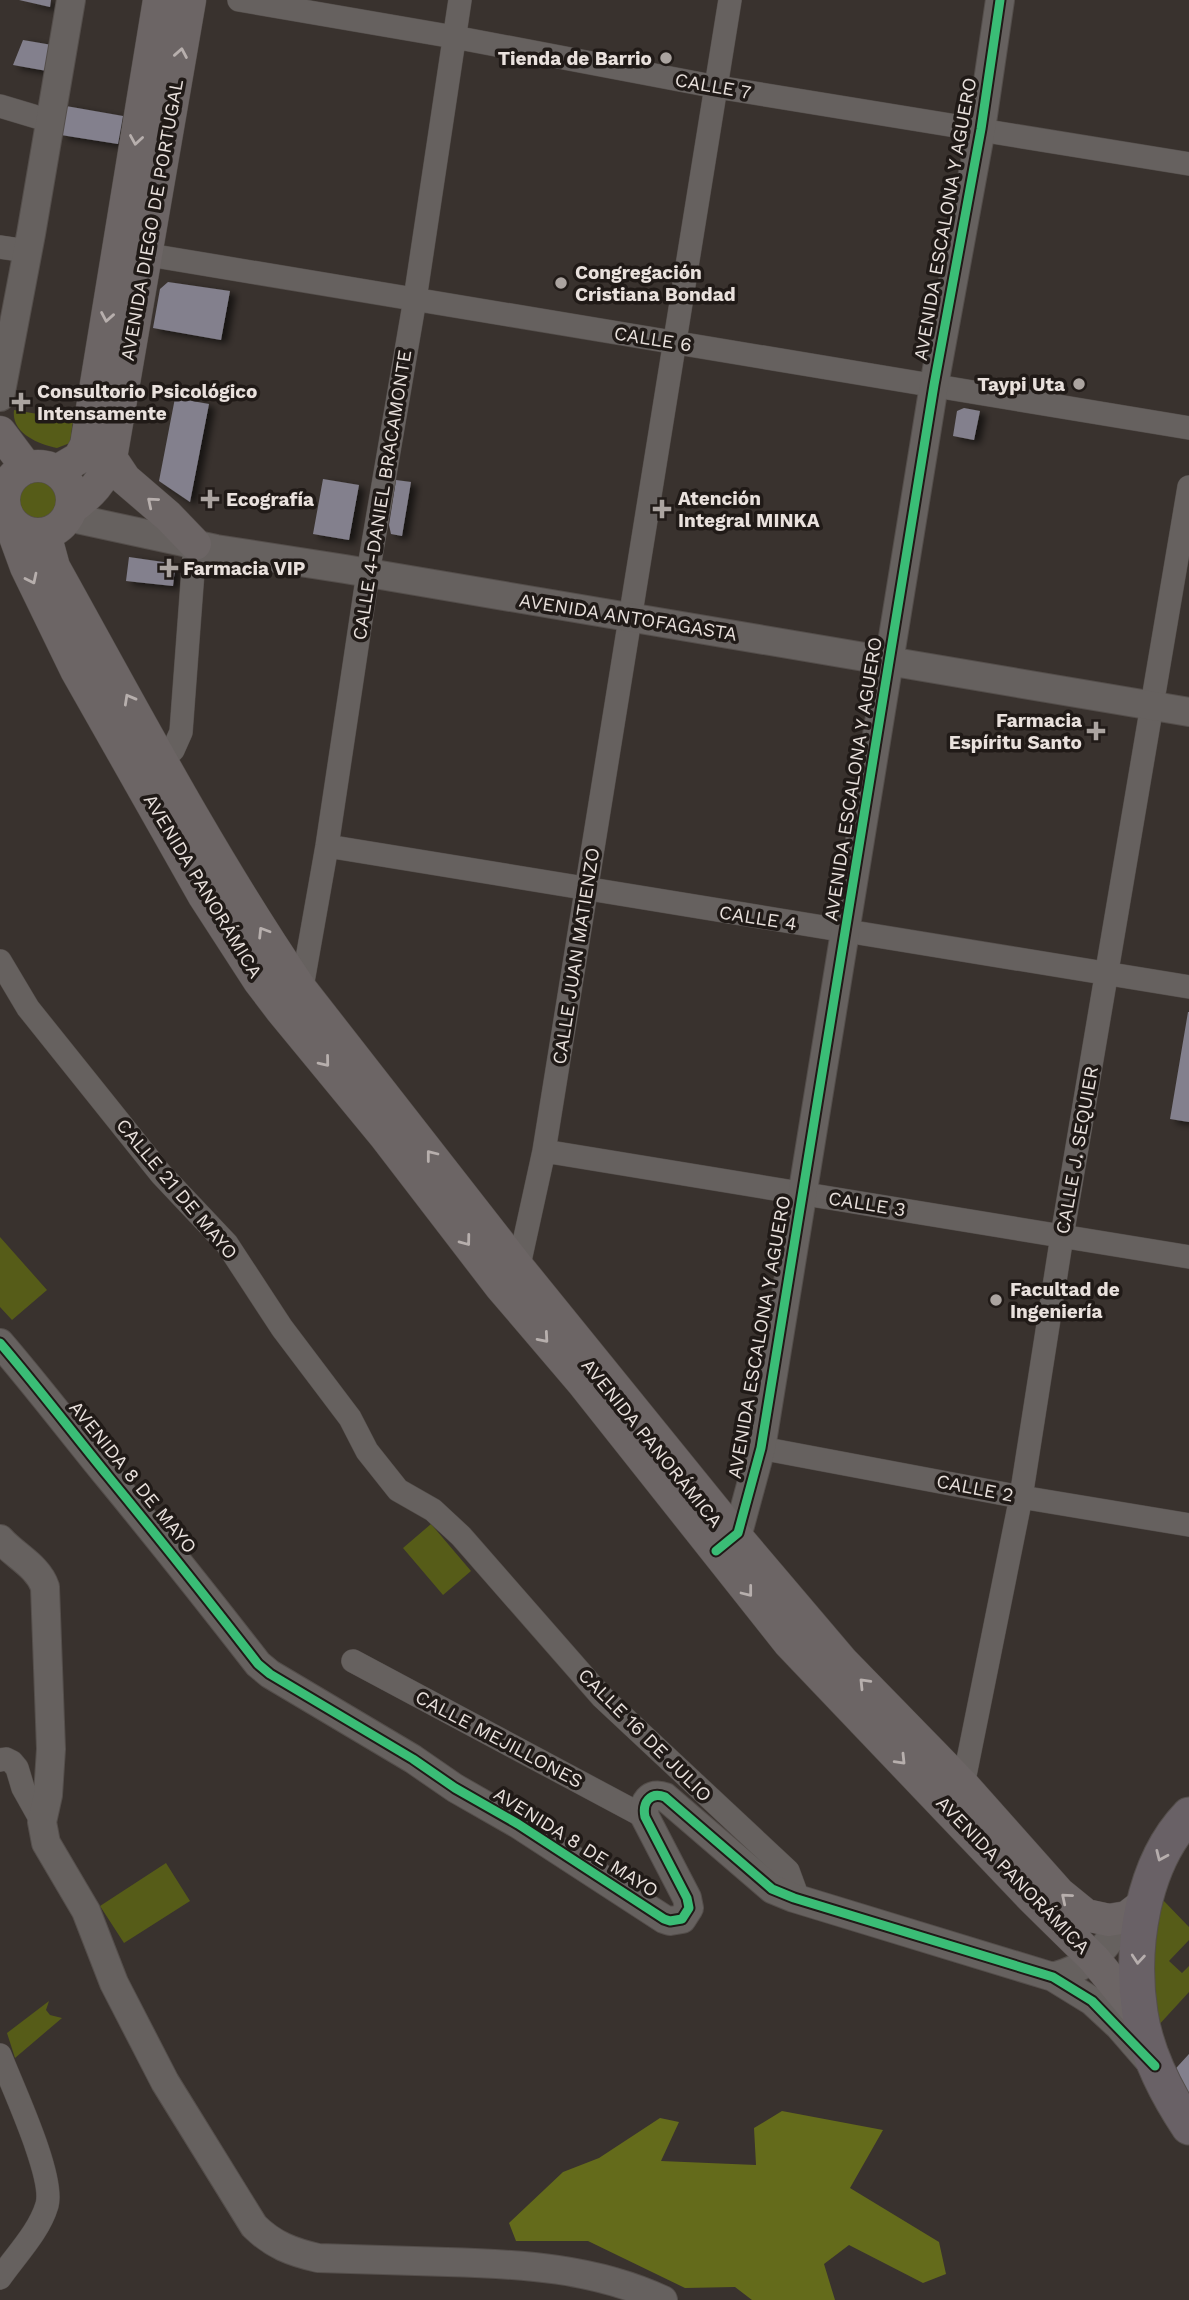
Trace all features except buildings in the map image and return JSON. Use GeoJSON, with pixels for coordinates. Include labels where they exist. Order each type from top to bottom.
{"type":"FeatureCollection","features":[{"type":"Feature","properties":{"kind":"main road","name":"AVENIDA DIEGO DE PORTUGAL"},"geometry":{"type":"LineString","coordinates":[[61,520],[93,492],[105,474],[111,458],[159,0]]}},
{"type":"Feature","properties":{"kind":"main road","name":"AVENIDA DIEGO DE PORTUGAL"},"geometry":{"type":"LineString","coordinates":[[42,470],[79,458],[86,445],[190,0]]}},
{"type":"Feature","properties":{"kind":"main road"},"geometry":{"type":"LineString","coordinates":[[0,432],[42,470],[70,488],[61,520],[23,531],[4,498],[9,483],[16,474],[42,470]]}},
{"type":"Feature","properties":{"kind":"main road"},"geometry":{"type":"LineString","coordinates":[[111,458],[125,480],[168,516],[195,544]]}},
{"type":"Feature","properties":{"kind":"main road","name":"AVENIDA PANORÁMICA"},"geometry":{"type":"LineString","coordinates":[[4,498],[26,567],[76,670],[191,841]]}},
{"type":"Feature","properties":{"kind":"main road","name":"AVENIDA PANORÁMICA"},"geometry":{"type":"LineString","coordinates":[[61,520],[51,562],[162,759],[211,907],[259,981],[291,999],[509,1277],[726,1543],[843,1662],[955,1796],[1032,1898],[1094,1959],[1140,2015]]}},
{"type":"Feature","properties":{"kind":"main road","name":"AVENIDA PANORÁMICA"},"geometry":{"type":"LineString","coordinates":[[955,1796],[1086,1915],[1109,1920],[1136,1910]]}},
{"type":"Feature","properties":{"kind":"main road"},"geometry":{"type":"LineString","coordinates":[[1189,1815],[1177,1827],[1161,1852],[1136,1910],[1136,1976],[1140,2015],[1156,2066],[1189,2127]]}},
{"type":"Feature","properties":{"kind":"street"},"geometry":{"type":"LineString","coordinates":[[0,397],[71,0]]}},
{"type":"Feature","properties":{"kind":"street","name":"CALLE 7"},"geometry":{"type":"LineString","coordinates":[[239,0],[454,37],[717,88],[1189,164]]}},
{"type":"Feature","properties":{"kind":"street","name":"CALLE 4-DANIEL BRACAMONTE"},"geometry":{"type":"LineString","coordinates":[[291,999],[327,846],[460,0]]}},
{"type":"Feature","properties":{"kind":"street","name":"CALLE JUAN MATIENZO"},"geometry":{"type":"LineString","coordinates":[[509,1277],[544,1151],[730,0]]}},
{"type":"Feature","properties":{"kind":"street","name":"AVENIDA ESCALONA Y AGUERO"},"geometry":{"type":"LineString","coordinates":[[726,1543],[761,1448],[934,385],[981,129],[1000,0]]}},
{"type":"Feature","properties":{"kind":"street"},"geometry":{"type":"LineString","coordinates":[[0,106],[50,121]]}},
{"type":"Feature","properties":{"kind":"street"},"geometry":{"type":"LineString","coordinates":[[0,247],[27,251]]}},
{"type":"Feature","properties":{"kind":"street","name":"CALLE 6"},"geometry":{"type":"LineString","coordinates":[[132,252],[1189,428]]}},
{"type":"Feature","properties":{"kind":"street","name":"CALLE J. SEQUIER"},"geometry":{"type":"LineString","coordinates":[[955,1796],[1021,1497],[1062,1236],[1189,487]]}},
{"type":"Feature","properties":{"kind":"street","name":"AVENIDA ANTOFAGASTA"},"geometry":{"type":"LineString","coordinates":[[61,520],[1189,712]]}},
{"type":"Feature","properties":{"kind":"street"},"geometry":{"type":"LineString","coordinates":[[162,759],[173,750],[181,732],[195,544]]}},
{"type":"Feature","properties":{"kind":"street","name":"CALLE 4"},"geometry":{"type":"LineString","coordinates":[[327,846],[1189,987]]}},
{"type":"Feature","properties":{"kind":"street","name":"CALLE 21 DE MAYO"},"geometry":{"type":"LineString","coordinates":[[0,961],[28,1008],[161,1174],[227,1244],[282,1328],[350,1418],[367,1451],[398,1490],[433,1510]]}},
{"type":"Feature","properties":{"kind":"street","name":"CALLE 3"},"geometry":{"type":"LineString","coordinates":[[544,1151],[1189,1257]]}},
{"type":"Feature","properties":{"kind":"street","name":"AVENIDA 8 DE MAYO"},"geometry":{"type":"LineString","coordinates":[[0,1343],[45,1395],[258,1664],[270,1674],[517,1824],[664,1919],[682,1919],[689,1908],[687,1898],[645,1817]]}},
{"type":"Feature","properties":{"kind":"street","name":"CALLE 2"},"geometry":{"type":"LineString","coordinates":[[761,1448],[1021,1497],[1189,1525]]}},
{"type":"Feature","properties":{"kind":"street","name":"CALLE 16 DE JULIO"},"geometry":{"type":"LineString","coordinates":[[433,1510],[469,1545],[602,1697],[788,1871],[795,1890],[794,1898]]}},
{"type":"Feature","properties":{"kind":"street"},"geometry":{"type":"LineString","coordinates":[[0,1539],[35,1569],[45,1587],[51,1749],[43,1822],[46,1843],[86,1911],[114,1983],[165,2082],[254,2225],[265,2237],[287,2250],[318,2258],[524,2264],[621,2283],[663,2300]]}},
{"type":"Feature","properties":{"kind":"street","name":"CALLE MEJILLONES"},"geometry":{"type":"LineString","coordinates":[[354,1661],[645,1817]]}},
{"type":"Feature","properties":{"kind":"street"},"geometry":{"type":"LineString","coordinates":[[0,1760],[6,1759],[17,1768],[23,1788],[43,1822]]}},
{"type":"Feature","properties":{"kind":"street"},"geometry":{"type":"LineString","coordinates":[[645,1817],[644,1805],[650,1796],[665,1797],[772,1889],[1053,1977],[1092,2001],[1156,2066]]}},
{"type":"Feature","properties":{"kind":"street"},"geometry":{"type":"LineString","coordinates":[[1053,1977],[1075,1971],[1094,1959],[1136,1910]]}},
{"type":"Feature","properties":{"kind":"street"},"geometry":{"type":"LineString","coordinates":[[0,2055],[49,2189],[48,2202],[41,2220],[0,2278]]}},
{"type":"Feature","properties":{"kind":"green space"},"geometry":{"type":"Polygon","coordinates":[[[14,410],[73,420],[70,443],[57,448],[27,436],[17,425],[14,410]]]}},
{"type":"Feature","properties":{"kind":"green space"},"geometry":{"type":"Polygon","coordinates":[[[39,478],[55,485],[62,501],[55,517],[39,524],[23,517],[16,501],[23,485],[39,478]]]}},
{"type":"Feature","properties":{"kind":"green space"},"geometry":{"type":"Polygon","coordinates":[[[0,1237],[47,1290],[12,1320],[0,1307],[0,1237]]]}},
{"type":"Feature","properties":{"kind":"green space"},"geometry":{"type":"Polygon","coordinates":[[[431,1524],[471,1571],[443,1595],[403,1548],[431,1524]]]}},
{"type":"Feature","properties":{"kind":"green space"},"geometry":{"type":"Polygon","coordinates":[[[166,1863],[190,1901],[124,1943],[100,1906],[166,1863]]]}},
{"type":"Feature","properties":{"kind":"green space"},"geometry":{"type":"Polygon","coordinates":[[[1162,1899],[1189,1927],[1189,1940],[1169,1961],[1182,1973],[1189,1966],[1189,1992],[1156,2028],[1148,1971],[1162,1899]]]}},
{"type":"Feature","properties":{"kind":"green space"},"geometry":{"type":"Polygon","coordinates":[[[49,2001],[46,2010],[50,2015],[62,2018],[15,2058],[7,2033],[49,2001]]]}},
{"type":"Feature","properties":{"kind":"green space"},"geometry":{"type":"Polygon","coordinates":[[[782,2111],[883,2130],[850,2188],[939,2242],[946,2274],[923,2283],[849,2245],[824,2264],[835,2300],[752,2300],[735,2287],[685,2288],[588,2241],[516,2241],[509,2223],[563,2172],[599,2158],[660,2118],[679,2122],[661,2161],[756,2165],[754,2128],[782,2111]]]}},
{"type":"Feature","properties":{"kind":"cycle path"},"geometry":{"type":"LineString","coordinates":[[716,1551],[738,1533],[761,1448],[934,385],[981,129],[1000,0]]}},
{"type":"Feature","properties":{"kind":"cycle path"},"geometry":{"type":"LineString","coordinates":[[0,1343],[258,1664],[270,1674],[518,1824],[664,1919],[682,1919],[689,1908],[687,1898],[645,1817],[646,1803],[655,1796],[665,1797],[772,1889],[1053,1977],[1092,2001],[1155,2066]]}},
{"type":"Feature","properties":{"kind":"place","name":"Tienda de Barrio"},"geometry":{"type":"Point","coordinates":[666,58]}},
{"type":"Feature","properties":{"kind":"place","name":"Congregación Cristiana Bondad"},"geometry":{"type":"Point","coordinates":[561,283]}},
{"type":"Feature","properties":{"kind":"place","name":"Taypi Uta"},"geometry":{"type":"Point","coordinates":[1079,384]}},
{"type":"Feature","properties":{"kind":"place","name":"Consultorio Psicológico Intensamente"},"geometry":{"type":"Point","coordinates":[21,402]}},
{"type":"Feature","properties":{"kind":"place","name":"Ecografía"},"geometry":{"type":"Point","coordinates":[210,499]}},
{"type":"Feature","properties":{"kind":"place","name":"Atención Integral MINKA"},"geometry":{"type":"Point","coordinates":[662,509]}},
{"type":"Feature","properties":{"kind":"place","name":"Farmacia VIP"},"geometry":{"type":"Point","coordinates":[169,568]}},
{"type":"Feature","properties":{"kind":"place","name":"Farmacia Espíritu Santo"},"geometry":{"type":"Point","coordinates":[1096,731]}},
{"type":"Feature","properties":{"kind":"place","name":"Facultad de Ingeniería"},"geometry":{"type":"Point","coordinates":[996,1300]}}]}
